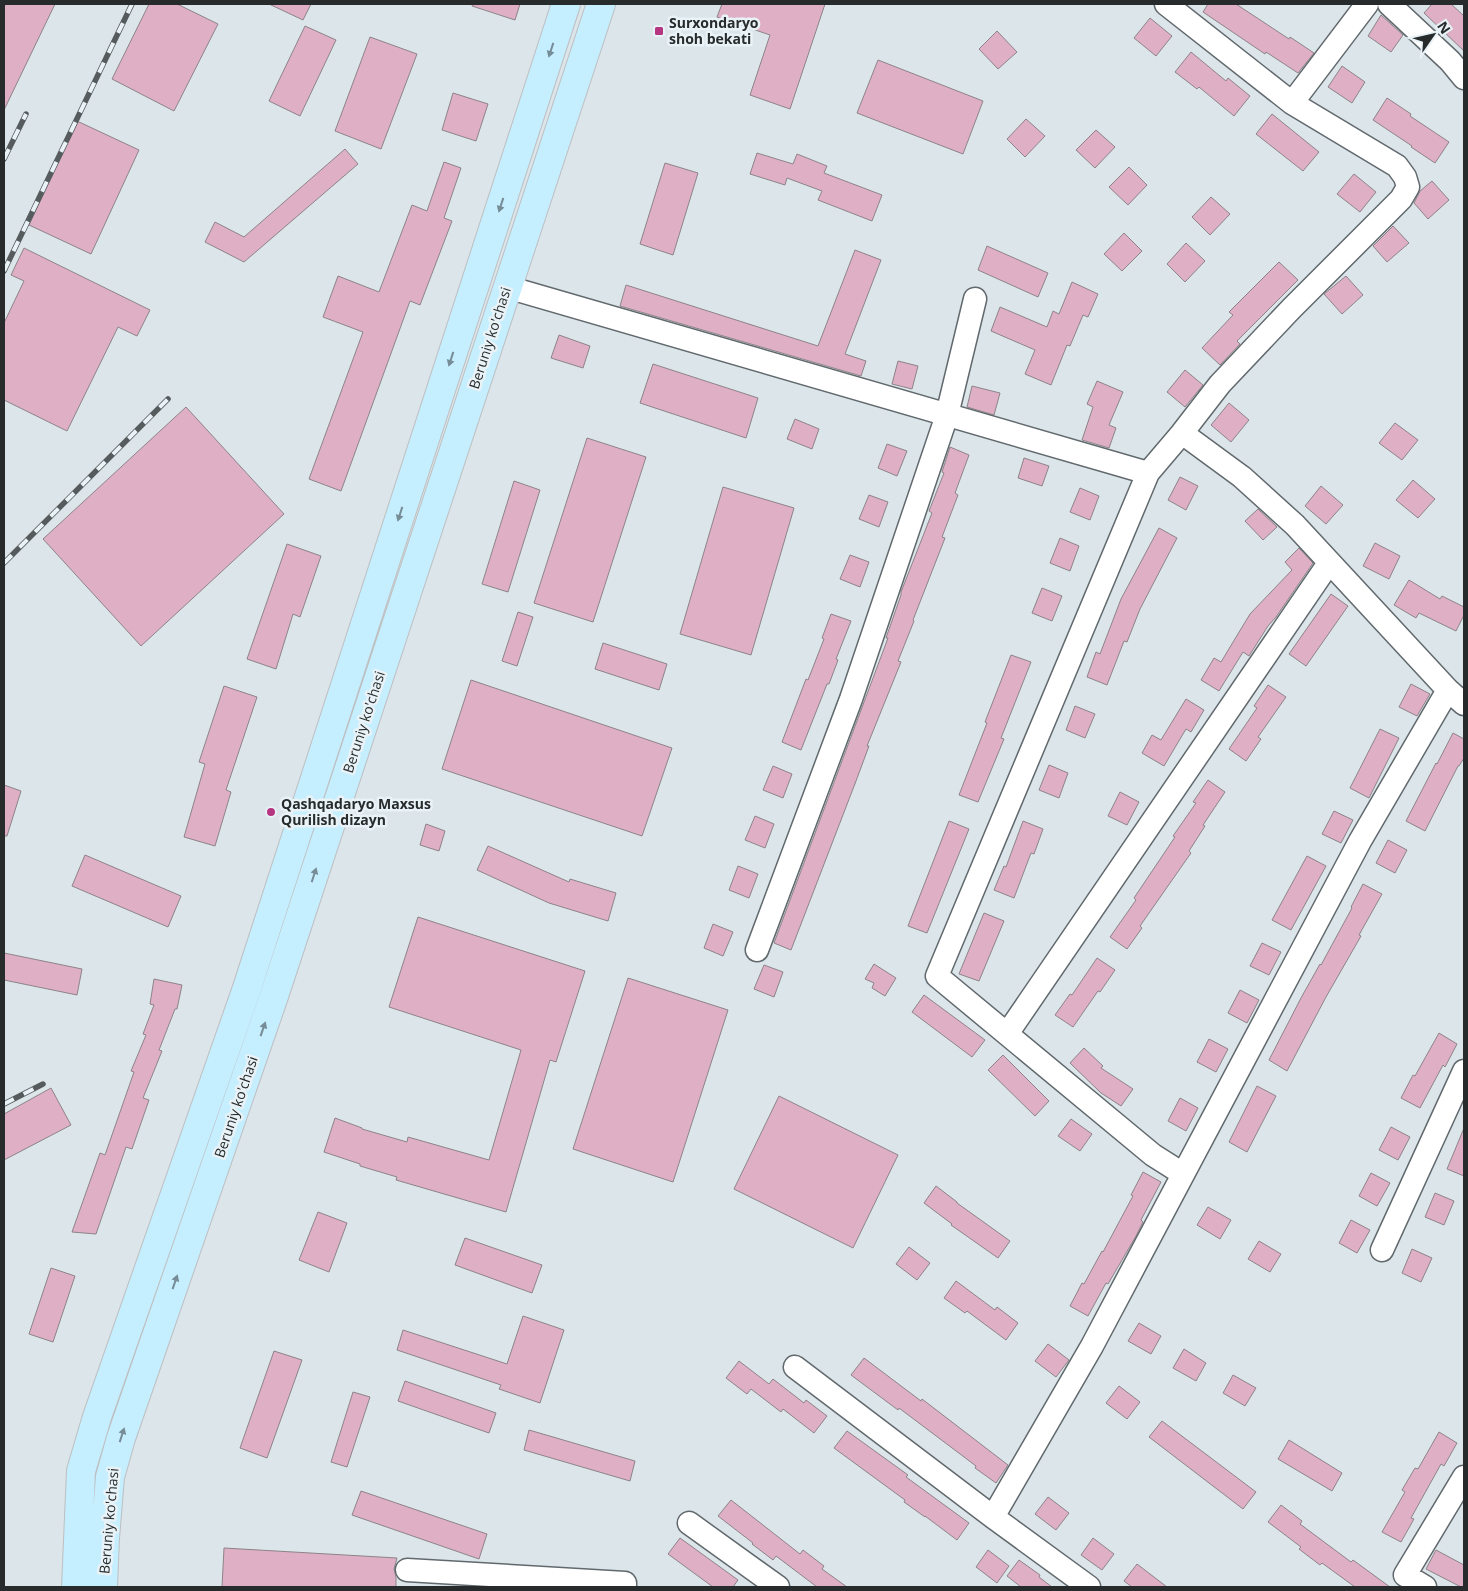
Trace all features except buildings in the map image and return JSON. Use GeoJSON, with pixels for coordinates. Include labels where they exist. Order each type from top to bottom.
{"type":"FeatureCollection","features":[{"type":"Feature","properties":{"kind":"main road","name":"Beruniy ko'chasi"},"geometry":{"type":"LineString","coordinates":[[103,1587],[110,1477],[121,1438],[274,996],[601,4]]}},
{"type":"Feature","properties":{"kind":"main road","name":"Beruniy ko'chasi"},"geometry":{"type":"LineString","coordinates":[[76,1587],[81,1471],[97,1417],[247,988],[563,14]]}},
{"type":"Feature","properties":{"kind":"main road"},"geometry":{"type":"LineString","coordinates":[[563,14],[590,35]]}},
{"type":"Feature","properties":{"kind":"main road"},"geometry":{"type":"LineString","coordinates":[[247,988],[274,996]]}},
{"type":"Feature","properties":{"kind":"street"},"geometry":{"type":"LineString","coordinates":[[1166,4],[1292,102],[1397,166],[1405,177],[1408,188],[1401,199],[1291,309],[1220,384],[1148,473],[937,976],[1153,1155],[1183,1174]]}},
{"type":"Feature","properties":{"kind":"street"},"geometry":{"type":"LineString","coordinates":[[1292,102],[1367,4]]}},
{"type":"Feature","properties":{"kind":"street"},"geometry":{"type":"LineString","coordinates":[[1388,4],[1450,61],[1464,78]]}},
{"type":"Feature","properties":{"kind":"street"},"geometry":{"type":"LineString","coordinates":[[507,287],[1148,473]]}},
{"type":"Feature","properties":{"kind":"street"},"geometry":{"type":"LineString","coordinates":[[757,950],[851,699],[947,415],[975,298]]}},
{"type":"Feature","properties":{"kind":"street"},"geometry":{"type":"LineString","coordinates":[[993,1517],[1092,1346],[1360,841],[1456,697],[1295,525],[1242,477],[1182,433]]}},
{"type":"Feature","properties":{"kind":"street"},"geometry":{"type":"LineString","coordinates":[[1007,1034],[1329,563]]}},
{"type":"Feature","properties":{"kind":"street"},"geometry":{"type":"LineString","coordinates":[[1382,1250],[1464,1071]]}},
{"type":"Feature","properties":{"kind":"street"},"geometry":{"type":"LineString","coordinates":[[795,1367],[1089,1587]]}},
{"type":"Feature","properties":{"kind":"street"},"geometry":{"type":"LineString","coordinates":[[1426,1587],[1405,1575],[1464,1476]]}},
{"type":"Feature","properties":{"kind":"street"},"geometry":{"type":"LineString","coordinates":[[689,1523],[778,1587]]}},
{"type":"Feature","properties":{"kind":"street"},"geometry":{"type":"LineString","coordinates":[[407,1570],[625,1584],[625,1587]]}},
{"type":"Feature","properties":{"kind":"railway"},"geometry":{"type":"LineString","coordinates":[[4,271],[132,4]]}},
{"type":"Feature","properties":{"kind":"railway"},"geometry":{"type":"LineString","coordinates":[[4,159],[26,114]]}},
{"type":"Feature","properties":{"kind":"railway"},"geometry":{"type":"LineString","coordinates":[[4,563],[168,399]]}},
{"type":"Feature","properties":{"kind":"railway"},"geometry":{"type":"LineString","coordinates":[[4,1104],[43,1084]]}},
{"type":"Feature","properties":{"kind":"place","name":"Surxondaryo shoh bekati"},"geometry":{"type":"Point","coordinates":[659,31]}},
{"type":"Feature","properties":{"kind":"place","name":"Qashqadaryo Maxsus Qurilish dizayn"},"geometry":{"type":"Point","coordinates":[271,812]}}]}
